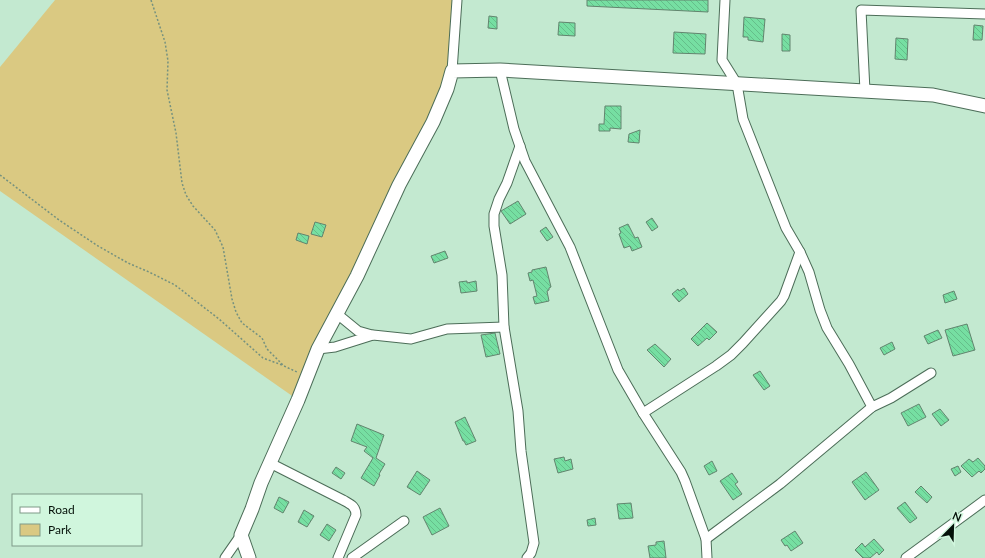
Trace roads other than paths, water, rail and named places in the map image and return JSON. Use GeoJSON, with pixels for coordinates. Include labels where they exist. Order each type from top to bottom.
{"type":"FeatureCollection","features":[{"type":"Feature","properties":{"kind":"street"},"geometry":{"type":"LineString","coordinates":[[225,558],[241,535],[318,349],[357,276],[399,185],[433,122],[448,89],[452,71],[457,0]]}},
{"type":"Feature","properties":{"kind":"street"},"geometry":{"type":"LineString","coordinates":[[725,0],[721,57],[737,84],[743,119],[786,228],[800,252],[809,272],[827,328],[849,364],[872,408]]}},
{"type":"Feature","properties":{"kind":"street"},"geometry":{"type":"LineString","coordinates":[[862,0],[865,91]]}},
{"type":"Feature","properties":{"kind":"street"},"geometry":{"type":"LineString","coordinates":[[862,10],[985,14]]}},
{"type":"Feature","properties":{"kind":"street"},"geometry":{"type":"LineString","coordinates":[[452,71],[500,70],[933,95],[985,106]]}},
{"type":"Feature","properties":{"kind":"street"},"geometry":{"type":"LineString","coordinates":[[500,70],[514,129],[528,167],[570,246],[618,370],[643,413],[681,472],[706,539],[707,558]]}},
{"type":"Feature","properties":{"kind":"street"},"geometry":{"type":"LineString","coordinates":[[520,146],[494,214],[494,226],[502,275],[504,327],[518,411],[534,543],[531,553],[527,558]]}},
{"type":"Feature","properties":{"kind":"street"},"geometry":{"type":"LineString","coordinates":[[643,413],[716,366],[743,343],[776,307],[784,296],[800,252]]}},
{"type":"Feature","properties":{"kind":"street"},"geometry":{"type":"LineString","coordinates":[[336,313],[358,331],[373,335],[410,339],[447,329],[504,327]]}},
{"type":"Feature","properties":{"kind":"street"},"geometry":{"type":"LineString","coordinates":[[318,349],[335,347],[373,335]]}},
{"type":"Feature","properties":{"kind":"street"},"geometry":{"type":"LineString","coordinates":[[706,539],[780,484],[872,408],[931,373]]}},
{"type":"Feature","properties":{"kind":"street"},"geometry":{"type":"LineString","coordinates":[[270,463],[343,500],[352,505],[356,510],[356,515],[338,558]]}},
{"type":"Feature","properties":{"kind":"street"},"geometry":{"type":"LineString","coordinates":[[906,558],[985,500]]}},
{"type":"Feature","properties":{"kind":"street"},"geometry":{"type":"LineString","coordinates":[[352,558],[404,521]]}},
{"type":"Feature","properties":{"kind":"street"},"geometry":{"type":"LineString","coordinates":[[241,535],[249,558]]}}]}
